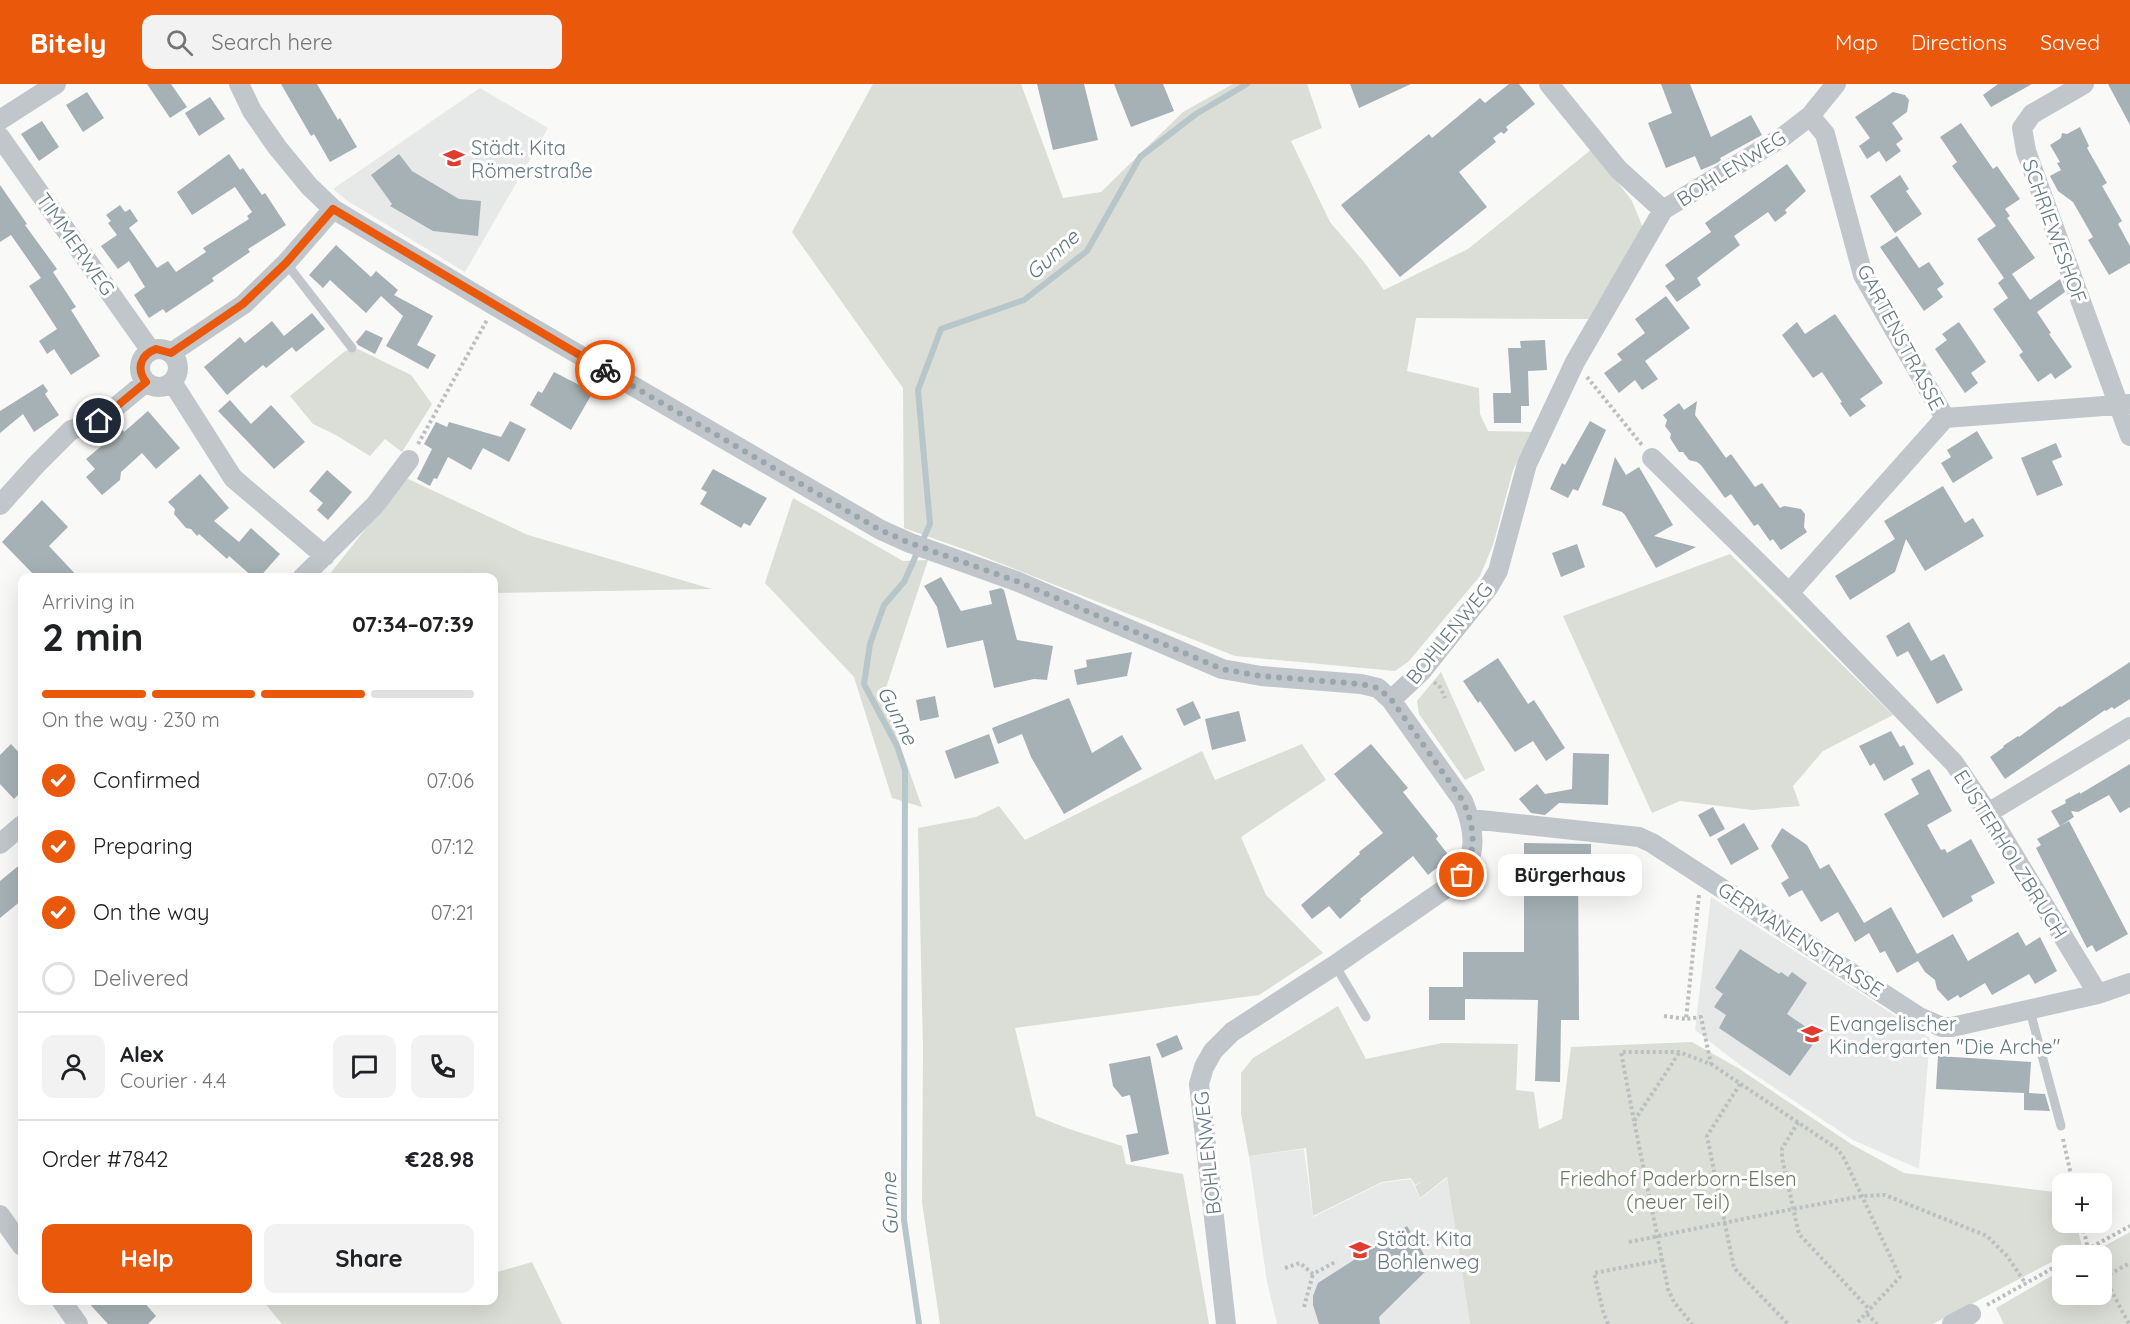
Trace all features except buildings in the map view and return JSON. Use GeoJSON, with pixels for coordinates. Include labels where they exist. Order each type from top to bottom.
{"type":"FeatureCollection","features":[{"type":"Feature","properties":{"kind":"street"},"geometry":{"type":"LineString","coordinates":[[0,120],[56,84]]}},
{"type":"Feature","properties":{"kind":"street"},"geometry":{"type":"LineString","coordinates":[[239,84],[252,111],[276,147],[309,186],[333,209],[880,530],[1016,581],[1222,669],[1261,676],[1361,684],[1378,688],[1391,699]]}},
{"type":"Feature","properties":{"kind":"street"},"geometry":{"type":"LineString","coordinates":[[1549,84],[1618,169],[1663,210]]}},
{"type":"Feature","properties":{"kind":"street","name":"BOHLENWEG"},"geometry":{"type":"LineString","coordinates":[[1226,1324],[1199,1084],[1204,1067],[1213,1051],[1232,1032],[1335,965],[1462,875],[1472,851],[1471,819],[1463,801],[1391,699],[1421,672],[1488,588],[1498,571],[1527,464],[1575,362],[1663,210],[1784,136],[1810,116],[1836,84]]}},
{"type":"Feature","properties":{"kind":"street","name":"SCHRIEWESHOF"},"geometry":{"type":"LineString","coordinates":[[2084,84],[2032,114],[2022,128],[2026,151],[2124,405]]}},
{"type":"Feature","properties":{"kind":"street","name":"GARTENSTRASSE"},"geometry":{"type":"LineString","coordinates":[[1810,116],[1825,134],[1863,275],[1945,418],[2124,405]]}},
{"type":"Feature","properties":{"kind":"street","name":"TIMMERWEG"},"geometry":{"type":"LineString","coordinates":[[0,137],[151,351]]}},
{"type":"Feature","properties":{"kind":"street"},"geometry":{"type":"LineString","coordinates":[[171,353],[243,304],[286,263],[333,209]]}},
{"type":"Feature","properties":{"kind":"street"},"geometry":{"type":"LineString","coordinates":[[162,349],[171,353],[175,358],[178,371],[172,382],[156,387],[146,382],[140,371],[140,365],[146,354],[162,349]]}},
{"type":"Feature","properties":{"kind":"street"},"geometry":{"type":"LineString","coordinates":[[0,505],[72,430],[99,421],[146,382]]}},
{"type":"Feature","properties":{"kind":"street"},"geometry":{"type":"LineString","coordinates":[[172,382],[233,478],[325,556]]}},
{"type":"Feature","properties":{"kind":"street"},"geometry":{"type":"LineString","coordinates":[[2124,405],[2130,436]]}},
{"type":"Feature","properties":{"kind":"street"},"geometry":{"type":"LineString","coordinates":[[1789,593],[1945,418]]}},
{"type":"Feature","properties":{"kind":"street","name":"EUSTERHOLZBRUCH"},"geometry":{"type":"LineString","coordinates":[[1652,458],[1789,593],[1954,763],[1988,813],[2098,994]]}},
{"type":"Feature","properties":{"kind":"street"},"geometry":{"type":"LineString","coordinates":[[307,573],[375,505],[409,460]]}},
{"type":"Feature","properties":{"kind":"street"},"geometry":{"type":"LineString","coordinates":[[1988,813],[2130,727]]}},
{"type":"Feature","properties":{"kind":"street","name":"GERMANENSTRASSE"},"geometry":{"type":"LineString","coordinates":[[1471,819],[1639,837],[1665,850],[1701,873],[1918,1017],[1942,1027],[2030,1011],[2098,994],[2130,983]]}},
{"type":"Feature","properties":{"kind":"street"},"geometry":{"type":"LineString","coordinates":[[0,844],[18,828]]}},
{"type":"Feature","properties":{"kind":"street"},"geometry":{"type":"LineString","coordinates":[[0,1215],[18,1240]]}},
{"type":"Feature","properties":{"kind":"street"},"geometry":{"type":"LineString","coordinates":[[65,1305],[78,1324]]}},
{"type":"Feature","properties":{"kind":"street"},"geometry":{"type":"LineString","coordinates":[[1952,1324],[1971,1314]]}},
{"type":"Feature","properties":{"kind":"lane"},"geometry":{"type":"LineString","coordinates":[[286,263],[352,348]]}},
{"type":"Feature","properties":{"kind":"lane"},"geometry":{"type":"LineString","coordinates":[[1335,965],[1366,1017]]}},
{"type":"Feature","properties":{"kind":"lane"},"geometry":{"type":"LineString","coordinates":[[2030,1011],[2061,1126]]}},
{"type":"Feature","properties":{"kind":"path"},"geometry":{"type":"LineString","coordinates":[[409,460],[495,306]]}},
{"type":"Feature","properties":{"kind":"path"},"geometry":{"type":"LineString","coordinates":[[1575,362],[1652,458]]}},
{"type":"Feature","properties":{"kind":"path"},"geometry":{"type":"LineString","coordinates":[[1686,1019],[1701,873]]}},
{"type":"Feature","properties":{"kind":"path"},"geometry":{"type":"LineString","coordinates":[[1664,1016],[1686,1019],[1701,1017],[1711,1064]]}},
{"type":"Feature","properties":{"kind":"path"},"geometry":{"type":"LineString","coordinates":[[1692,1324],[1674,1302],[1668,1289],[1621,1052],[1679,1052],[1711,1064],[1836,1148],[1843,1156],[1900,1277],[1856,1324]]}},
{"type":"Feature","properties":{"kind":"path"},"geometry":{"type":"LineString","coordinates":[[1634,1121],[1679,1052]]}},
{"type":"Feature","properties":{"kind":"path"},"geometry":{"type":"LineString","coordinates":[[1740,1084],[1707,1136],[1734,1268],[1788,1324]]}},
{"type":"Feature","properties":{"kind":"path"},"geometry":{"type":"LineString","coordinates":[[1798,1122],[1782,1149],[1782,1158],[1799,1234],[1877,1324]]}},
{"type":"Feature","properties":{"kind":"path"},"geometry":{"type":"LineString","coordinates":[[2061,1126],[2071,1173]]}},
{"type":"Feature","properties":{"kind":"path"},"geometry":{"type":"LineString","coordinates":[[1629,1242],[1862,1196],[1885,1195],[1987,1236],[2007,1256],[2026,1284]]}},
{"type":"Feature","properties":{"kind":"path"},"geometry":{"type":"LineString","coordinates":[[2095,1245],[2130,1226]]}},
{"type":"Feature","properties":{"kind":"path"},"geometry":{"type":"LineString","coordinates":[[1608,1324],[1594,1273],[1662,1260]]}},
{"type":"Feature","properties":{"kind":"path"},"geometry":{"type":"LineString","coordinates":[[1304,1307],[1313,1274],[1336,1261]]}},
{"type":"Feature","properties":{"kind":"path"},"geometry":{"type":"LineString","coordinates":[[1285,1268],[1299,1263],[1313,1274]]}},
{"type":"Feature","properties":{"kind":"path"},"geometry":{"type":"LineString","coordinates":[[2112,1271],[2130,1263]]}},
{"type":"Feature","properties":{"kind":"path"},"geometry":{"type":"LineString","coordinates":[[1971,1314],[2052,1269]]}},
{"type":"Feature","properties":{"kind":"path"},"geometry":{"type":"LineString","coordinates":[[2112,1294],[2129,1324]]}},
{"type":"Feature","properties":{"kind":"path"},"geometry":{"type":"LineString","coordinates":[[2123,1314],[2130,1310]]}},
{"type":"Feature","properties":{"kind":"shaded area","name":"Städt. Kita Römerstraße"},"geometry":{"type":"Polygon","coordinates":[[[480,88],[548,128],[465,272],[346,200],[333,189],[480,88]]]}},
{"type":"Feature","properties":{"kind":"shaded area","name":"Evangelischer Kindergarten \"Die Arche\""},"geometry":{"type":"Polygon","coordinates":[[[1711,897],[1930,1038],[1919,1169],[1853,1140],[1740,1065],[1695,1030],[1711,897]]]}},
{"type":"Feature","properties":{"kind":"shaded area","name":"Städt. Kita Bohlenweg"},"geometry":{"type":"Polygon","coordinates":[[[1304,1149],[1313,1217],[1382,1183],[1411,1179],[1420,1199],[1447,1178],[1470,1324],[1277,1324],[1267,1282],[1249,1156],[1304,1149]]]}},
{"type":"Feature","properties":{"kind":"green space"},"geometry":{"type":"Polygon","coordinates":[[[873,84],[1021,84],[1063,198],[1101,192],[1183,112],[1233,84],[1307,84],[1322,128],[1291,141],[1330,222],[1384,290],[1468,249],[1592,149],[1632,201],[1643,228],[1588,319],[1416,318],[1407,371],[1479,388],[1480,414],[1488,431],[1532,432],[1513,470],[1493,545],[1480,576],[1409,661],[1395,671],[1235,656],[969,551],[904,528],[903,388],[792,232],[873,84]]]}},
{"type":"Feature","properties":{"kind":"green space"},"geometry":{"type":"Polygon","coordinates":[[[352,348],[411,375],[432,404],[402,452],[385,439],[370,456],[313,424],[290,396],[352,348]]]}},
{"type":"Feature","properties":{"kind":"green space"},"geometry":{"type":"Polygon","coordinates":[[[406,478],[528,535],[712,589],[498,593],[498,573],[331,573],[406,478]]]}},
{"type":"Feature","properties":{"kind":"green space"},"geometry":{"type":"Polygon","coordinates":[[[793,498],[903,561],[928,560],[883,697],[922,807],[892,798],[854,677],[765,583],[793,498]]]}},
{"type":"Feature","properties":{"kind":"green space"},"geometry":{"type":"Polygon","coordinates":[[[1730,554],[1893,715],[1823,751],[1793,786],[1800,806],[1752,810],[1680,801],[1652,813],[1563,616],[1730,554]]]}},
{"type":"Feature","properties":{"kind":"green space"},"geometry":{"type":"Polygon","coordinates":[[[1441,672],[1485,770],[1465,780],[1419,714],[1417,701],[1441,672]]]}},
{"type":"Feature","properties":{"kind":"green space"},"geometry":{"type":"Polygon","coordinates":[[[1302,744],[1326,780],[1241,837],[1266,895],[1323,953],[1259,995],[1015,1028],[1036,1116],[1122,1146],[1126,1164],[1183,1174],[1209,1324],[940,1324],[922,1202],[923,1048],[918,828],[976,817],[999,806],[1025,840],[1202,751],[1215,780],[1302,744]]]}},
{"type":"Feature","properties":{"kind":"green space","name":"Friedhof Paderborn-Elsen (neuer Teil)"},"geometry":{"type":"Polygon","coordinates":[[[1338,1006],[1366,1059],[1442,1043],[1518,1044],[1516,1090],[1534,1092],[1539,1129],[1562,1119],[1571,1047],[1692,1042],[1738,1068],[1851,1144],[1904,1173],[2052,1192],[2052,1233],[2079,1233],[2082,1245],[2052,1245],[2052,1262],[1933,1324],[1470,1324],[1447,1177],[1420,1198],[1415,1186],[1423,1181],[1415,1185],[1411,1178],[1382,1182],[1313,1216],[1306,1148],[1249,1156],[1241,1114],[1241,1073],[1253,1058],[1338,1006]]]}},
{"type":"Feature","properties":{"kind":"green space"},"geometry":{"type":"Polygon","coordinates":[[[2130,1232],[2130,1324],[2004,1324],[1996,1308],[2052,1276],[2052,1305],[2112,1305],[2112,1245],[2106,1245],[2130,1232]]]}},
{"type":"Feature","properties":{"kind":"green space"},"geometry":{"type":"Polygon","coordinates":[[[532,1262],[562,1324],[282,1324],[266,1305],[498,1305],[498,1272],[532,1262]]]}},
{"type":"Feature","properties":{"kind":"waterway","name":"Gunne"},"geometry":{"type":"LineString","coordinates":[[919,1324],[904,1220],[905,770],[897,746],[864,684],[870,644],[884,605],[904,582],[930,524],[918,390],[941,329],[1024,300],[1087,251],[1140,157],[1196,114],[1247,84]]}},
{"type":"Feature","properties":{"kind":"way so far"},"geometry":{"type":"LineString","coordinates":[[605,370],[880,530],[910,543],[1016,581],[1222,669],[1261,676],[1361,684],[1378,688],[1391,699],[1463,801],[1471,819],[1473,836],[1470,859],[1462,875]]}},
{"type":"Feature","properties":{"kind":"place","name":"Städt. Kita Römerstraße"},"geometry":{"type":"Point","coordinates":[454,158]}},
{"type":"Feature","properties":{"kind":"place","name":"Bürgerhaus"},"geometry":{"type":"Point","coordinates":[1462,875]}},
{"type":"Feature","properties":{"kind":"place","name":"Evangelischer Kindergarten \"Die Arche\""},"geometry":{"type":"Point","coordinates":[1812,1034]}},
{"type":"Feature","properties":{"kind":"place","name":"Städt. Kita Bohlenweg"},"geometry":{"type":"Point","coordinates":[1360,1250]}},
{"type":"Feature","properties":{"kind":"route"},"geometry":{"type":"LineString","coordinates":[[99,421],[146,382],[142,377],[140,365],[146,354],[156,349],[171,353],[243,304],[286,263],[333,209],[605,370]]}}]}
